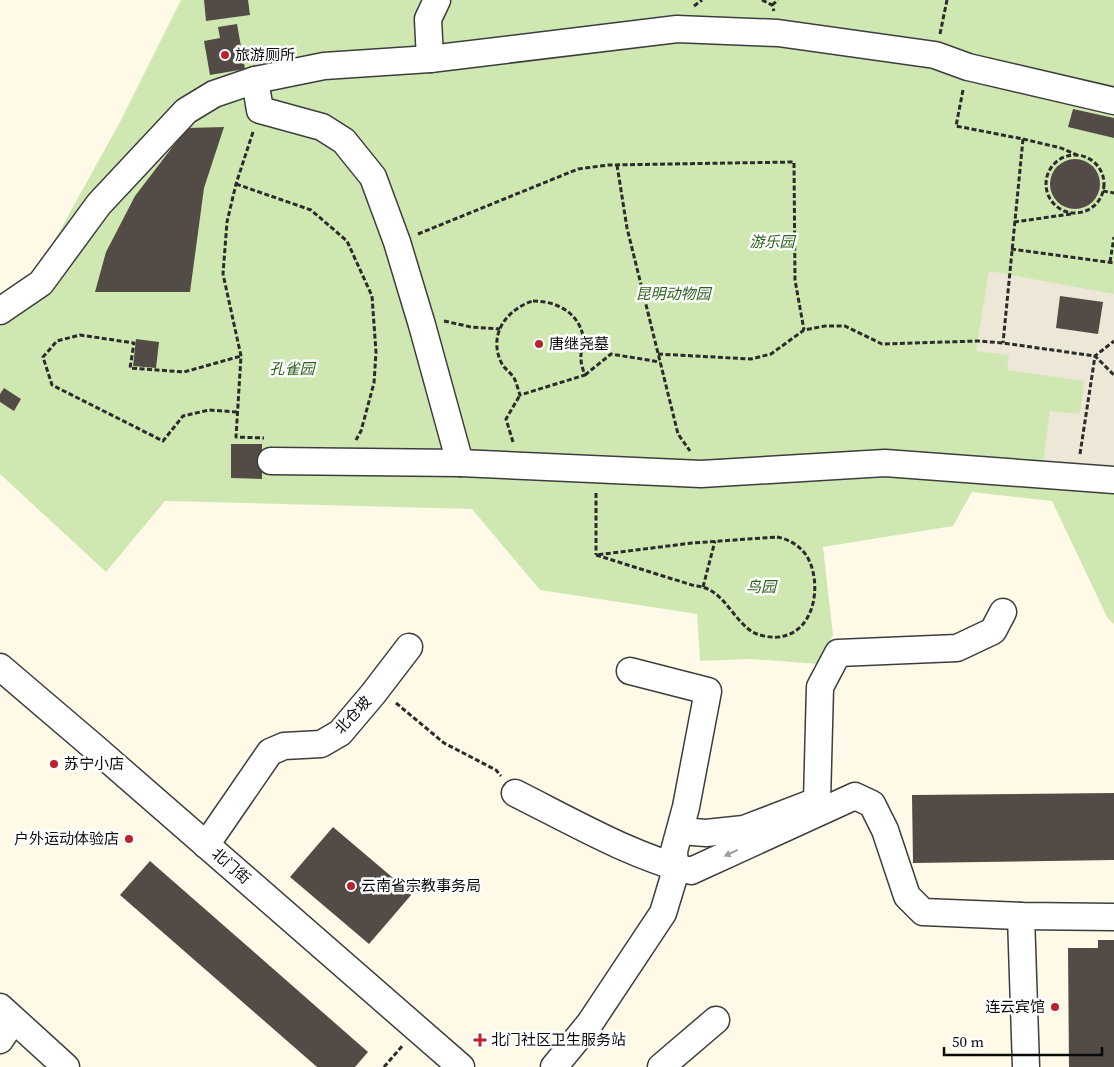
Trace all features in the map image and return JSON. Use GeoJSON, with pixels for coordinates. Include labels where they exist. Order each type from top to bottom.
{"type":"FeatureCollection","features":[{"type":"Feature","properties":{"kind":"street"},"geometry":{"type":"LineString","coordinates":[[430,59],[428,19],[437,0]]}},
{"type":"Feature","properties":{"kind":"street"},"geometry":{"type":"LineString","coordinates":[[0,311],[40,283],[99,204],[186,111],[214,94],[255,80],[324,66],[430,59],[677,29],[778,33],[935,55],[968,67],[1114,101]]}},
{"type":"Feature","properties":{"kind":"street"},"geometry":{"type":"LineString","coordinates":[[255,80],[260,110],[322,127],[344,141],[373,177],[397,242],[460,463]]}},
{"type":"Feature","properties":{"kind":"street"},"geometry":{"type":"LineString","coordinates":[[271,461],[460,463],[701,474],[884,462],[1114,480]]}},
{"type":"Feature","properties":{"kind":"street"},"geometry":{"type":"LineString","coordinates":[[680,832],[706,833],[744,829],[817,801],[820,688],[838,653],[957,648],[993,631],[1003,612]]}},
{"type":"Feature","properties":{"kind":"street","name":"北仓坡"},"geometry":{"type":"LineString","coordinates":[[206,845],[270,752],[284,746],[321,744],[340,733],[409,647]]}},
{"type":"Feature","properties":{"kind":"street","name":"北门街"},"geometry":{"type":"LineString","coordinates":[[0,667],[461,1067]]}},
{"type":"Feature","properties":{"kind":"street"},"geometry":{"type":"LineString","coordinates":[[554,1067],[590,1023],[663,913],[670,894],[675,867],[674,851],[686,807],[708,691],[630,671]]}},
{"type":"Feature","properties":{"kind":"street"},"geometry":{"type":"LineString","coordinates":[[515,794],[603,838],[675,867],[691,871],[855,796],[872,804],[884,830],[907,896],[923,912],[1020,916],[1114,916]]}},
{"type":"Feature","properties":{"kind":"street"},"geometry":{"type":"LineString","coordinates":[[1020,916],[1026,1067]]}},
{"type":"Feature","properties":{"kind":"street"},"geometry":{"type":"LineString","coordinates":[[661,1067],[716,1020]]}},
{"type":"Feature","properties":{"kind":"street"},"geometry":{"type":"LineString","coordinates":[[2,1023],[51,1067]]}},
{"type":"Feature","properties":{"kind":"street"},"geometry":{"type":"LineString","coordinates":[[2,1023],[66,1067]]}},
{"type":"Feature","properties":{"kind":"path"},"geometry":{"type":"LineString","coordinates":[[772,5],[778,0]]}},
{"type":"Feature","properties":{"kind":"path"},"geometry":{"type":"LineString","coordinates":[[935,55],[946,0]]}},
{"type":"Feature","properties":{"kind":"path"},"geometry":{"type":"LineString","coordinates":[[968,67],[956,126],[1062,148],[1083,157],[1097,166],[1102,174],[1103,191],[1100,199],[1086,211],[1014,222]]}},
{"type":"Feature","properties":{"kind":"path"},"geometry":{"type":"LineString","coordinates":[[236,437],[241,356],[222,274],[227,222],[236,184],[260,110]]}},
{"type":"Feature","properties":{"kind":"path"},"geometry":{"type":"LineString","coordinates":[[1003,343],[1023,139]]}},
{"type":"Feature","properties":{"kind":"path"},"geometry":{"type":"LineString","coordinates":[[1077,213],[1068,212],[1052,202],[1046,185],[1047,176],[1057,162],[1065,157],[1083,157]]}},
{"type":"Feature","properties":{"kind":"path"},"geometry":{"type":"LineString","coordinates":[[397,242],[578,169],[617,165],[794,162],[795,280],[804,330]]}},
{"type":"Feature","properties":{"kind":"path"},"geometry":{"type":"LineString","coordinates":[[617,165],[627,228],[678,434],[690,450],[701,474]]}},
{"type":"Feature","properties":{"kind":"path"},"geometry":{"type":"LineString","coordinates":[[236,184],[311,210],[347,241],[372,296],[376,352],[374,383],[361,431],[344,462]]}},
{"type":"Feature","properties":{"kind":"path"},"geometry":{"type":"LineString","coordinates":[[1103,191],[1114,193]]}},
{"type":"Feature","properties":{"kind":"path"},"geometry":{"type":"LineString","coordinates":[[1011,249],[1112,262],[1114,238]]}},
{"type":"Feature","properties":{"kind":"path"},"geometry":{"type":"LineString","coordinates":[[520,395],[515,379],[506,371],[499,356],[497,339],[500,329],[509,315],[522,304],[533,301],[545,301],[566,309],[574,317],[580,326],[583,337],[580,359],[585,375]]}},
{"type":"Feature","properties":{"kind":"path"},"geometry":{"type":"LineString","coordinates":[[422,325],[444,321],[471,327],[500,329]]}},
{"type":"Feature","properties":{"kind":"path"},"geometry":{"type":"LineString","coordinates":[[658,354],[750,359],[771,354],[804,330],[824,326],[845,326],[882,344],[978,341],[1094,356],[1114,375]]}},
{"type":"Feature","properties":{"kind":"path"},"geometry":{"type":"LineString","coordinates":[[238,412],[209,410],[184,416],[164,440],[52,385],[43,357],[57,341],[80,334],[134,343],[130,368],[184,372],[241,356]]}},
{"type":"Feature","properties":{"kind":"path"},"geometry":{"type":"LineString","coordinates":[[1077,477],[1094,356],[1114,341]]}},
{"type":"Feature","properties":{"kind":"path"},"geometry":{"type":"LineString","coordinates":[[520,465],[506,419],[520,395],[585,375],[611,354],[660,362]]}},
{"type":"Feature","properties":{"kind":"path"},"geometry":{"type":"LineString","coordinates":[[596,469],[596,555]]}},
{"type":"Feature","properties":{"kind":"path"},"geometry":{"type":"LineString","coordinates":[[777,537],[788,539],[805,553],[810,562],[815,596],[809,616],[803,625],[785,636],[772,637],[751,631],[721,598],[703,587],[596,555],[715,541],[777,537]]}},
{"type":"Feature","properties":{"kind":"path"},"geometry":{"type":"LineString","coordinates":[[703,587],[715,541]]}},
{"type":"Feature","properties":{"kind":"path"},"geometry":{"type":"LineString","coordinates":[[378,688],[444,743],[496,770],[515,794]]}},
{"type":"Feature","properties":{"kind":"green space","name":"昆明动物园"},"geometry":{"type":"Polygon","coordinates":[[[181,0],[1114,0],[1114,624],[1108,619],[1052,501],[972,492],[953,526],[823,547],[833,635],[819,664],[751,659],[700,661],[697,614],[540,590],[472,509],[165,501],[106,572],[0,474],[0,302],[42,263],[120,122],[181,0]]]}},
{"type":"Feature","properties":{"kind":"shaded area"},"geometry":{"type":"Polygon","coordinates":[[[989,271],[1114,294],[1114,475],[1042,470],[1050,411],[1080,414],[1084,381],[1007,370],[1009,355],[976,351],[989,271]]]}},
{"type":"Feature","properties":{"kind":"building"},"geometry":{"type":"Polygon","coordinates":[[[204,0],[248,0],[250,15],[206,21],[204,0]]]}},
{"type":"Feature","properties":{"kind":"building","name":"旅游厕所"},"geometry":{"type":"Polygon","coordinates":[[[237,24],[245,69],[210,75],[204,41],[220,38],[218,27],[237,24]]]}},
{"type":"Feature","properties":{"kind":"building"},"geometry":{"type":"Polygon","coordinates":[[[1073,109],[1114,118],[1114,138],[1068,127],[1073,109]]]}},
{"type":"Feature","properties":{"kind":"building"},"geometry":{"type":"Polygon","coordinates":[[[224,127],[204,188],[190,292],[95,292],[106,252],[135,196],[187,128],[224,127]]]}},
{"type":"Feature","properties":{"kind":"building"},"geometry":{"type":"Polygon","coordinates":[[[1070,159],[1080,159],[1093,166],[1100,179],[1100,189],[1093,202],[1080,209],[1070,209],[1061,205],[1054,198],[1050,189],[1050,179],[1054,170],[1061,163],[1070,159]]]}},
{"type":"Feature","properties":{"kind":"building"},"geometry":{"type":"Polygon","coordinates":[[[1060,296],[1103,302],[1098,334],[1056,328],[1060,296]]]}},
{"type":"Feature","properties":{"kind":"building"},"geometry":{"type":"Polygon","coordinates":[[[136,339],[159,342],[156,368],[133,366],[136,339]]]}},
{"type":"Feature","properties":{"kind":"building"},"geometry":{"type":"Polygon","coordinates":[[[4,388],[21,399],[14,411],[0,402],[0,394],[4,388]]]}},
{"type":"Feature","properties":{"kind":"building"},"geometry":{"type":"Polygon","coordinates":[[[231,444],[262,444],[262,479],[231,478],[231,444]]]}},
{"type":"Feature","properties":{"kind":"building"},"geometry":{"type":"Polygon","coordinates":[[[1114,793],[1114,860],[913,863],[912,795],[1114,793]]]}},
{"type":"Feature","properties":{"kind":"building","name":"云南省宗教事务局"},"geometry":{"type":"Polygon","coordinates":[[[333,827],[412,894],[369,944],[290,877],[333,827]]]}},
{"type":"Feature","properties":{"kind":"building"},"geometry":{"type":"Polygon","coordinates":[[[150,861],[368,1052],[355,1067],[317,1067],[120,895],[150,861]]]}},
{"type":"Feature","properties":{"kind":"building"},"geometry":{"type":"Polygon","coordinates":[[[1098,940],[1114,940],[1114,1067],[1069,1067],[1068,948],[1098,948],[1098,940]]]}},
{"type":"Feature","properties":{"kind":"place","name":"旅游厕所"},"geometry":{"type":"Point","coordinates":[225,55]}},
{"type":"Feature","properties":{"kind":"place","name":"唐继尧墓"},"geometry":{"type":"Point","coordinates":[539,344]}},
{"type":"Feature","properties":{"kind":"place","name":"苏宁小店"},"geometry":{"type":"Point","coordinates":[54,764]}},
{"type":"Feature","properties":{"kind":"place","name":"户外运动体验店"},"geometry":{"type":"Point","coordinates":[129,839]}},
{"type":"Feature","properties":{"kind":"place","name":"云南省宗教事务局"},"geometry":{"type":"Point","coordinates":[351,886]}},
{"type":"Feature","properties":{"kind":"place","name":"连云宾馆"},"geometry":{"type":"Point","coordinates":[1055,1007]}},
{"type":"Feature","properties":{"kind":"place","name":"北门社区卫生服务站"},"geometry":{"type":"Point","coordinates":[480,1040]}},
{"type":"Feature","properties":{"kind":"park label","name":"游乐园"},"geometry":{"type":"Point","coordinates":[772,242]}},
{"type":"Feature","properties":{"kind":"park label","name":"孔雀园"},"geometry":{"type":"Point","coordinates":[292,369]}},
{"type":"Feature","properties":{"kind":"park label","name":"鸟园"},"geometry":{"type":"Point","coordinates":[761,587]}}]}
